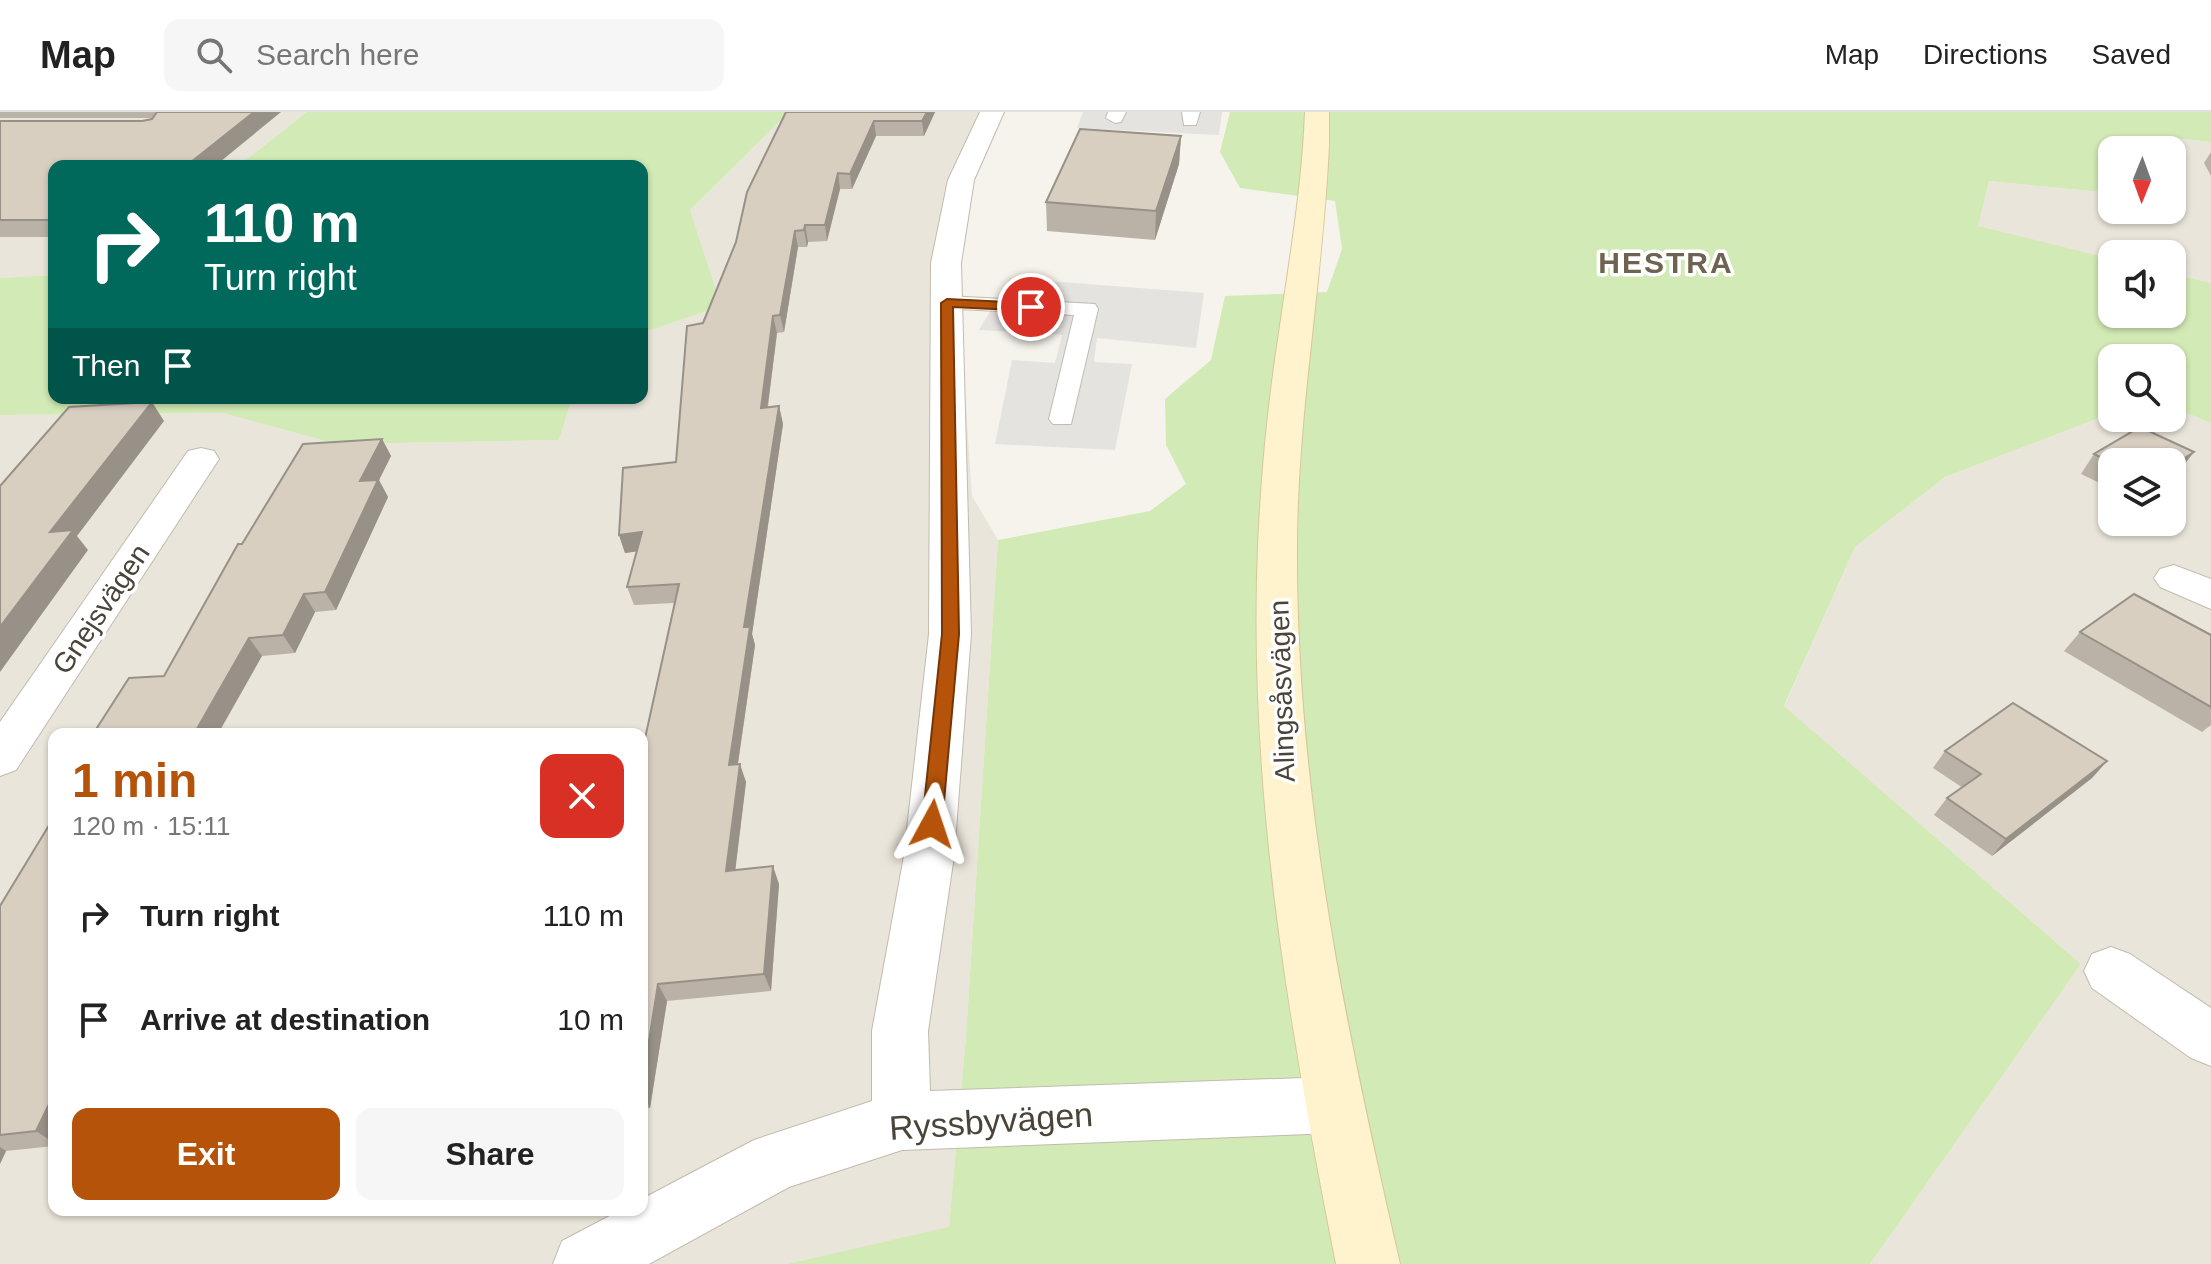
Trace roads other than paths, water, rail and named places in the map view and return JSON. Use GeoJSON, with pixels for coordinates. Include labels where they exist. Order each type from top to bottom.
{"type":"FeatureCollection","features":[{"type":"Feature","properties":{"kind":"main road","name":"Alingsåsvägen"},"geometry":{"type":"LineString","coordinates":[[1317,112],[1318,163],[1288,380],[1277,586],[1283,765],[1301,934],[1333,1105],[1368,1264]]}},
{"type":"Feature","properties":{"kind":"street"},"geometry":{"type":"LineString","coordinates":[[902,1121],[900,1031],[929,856],[950,634],[946,263],[961,180],[992,112]]}},
{"type":"Feature","properties":{"kind":"street","name":"Gnejsvägen"},"geometry":{"type":"LineString","coordinates":[[0,758],[201,459]]}},
{"type":"Feature","properties":{"kind":"street"},"geometry":{"type":"LineString","coordinates":[[2174,578],[2211,595]]}},
{"type":"Feature","properties":{"kind":"street"},"geometry":{"type":"LineString","coordinates":[[2111,971],[2211,1040]]}},
{"type":"Feature","properties":{"kind":"street","name":"Ryssbyvägen"},"geometry":{"type":"LineString","coordinates":[[585,1264],[775,1161],[902,1121],[1333,1105]]}},
{"type":"Feature","properties":{"kind":"lane"},"geometry":{"type":"LineString","coordinates":[[947,303],[1087,309],[1062,419]]}},
{"type":"Feature","properties":{"kind":"district","name":"HESTRA"},"geometry":{"type":"Point","coordinates":[1666,262]}}]}
